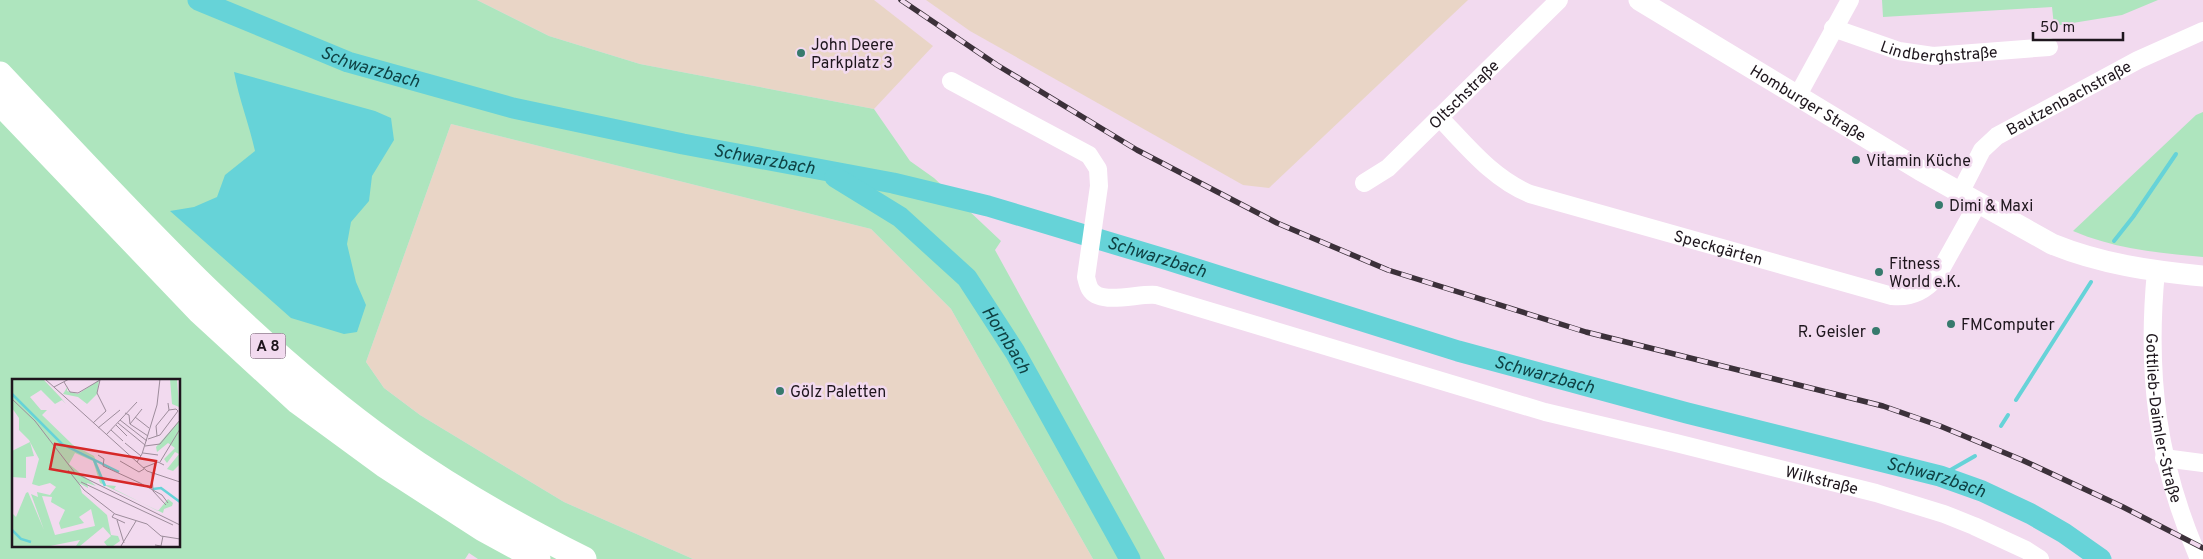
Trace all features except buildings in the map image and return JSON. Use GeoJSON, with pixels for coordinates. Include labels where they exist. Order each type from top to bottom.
{"type":"FeatureCollection","features":[{"type":"Feature","properties":{"kind":"highway","name":"A 8"},"geometry":{"type":"LineString","coordinates":[[0,74],[210,293],[251,332],[315,386],[392,446],[482,504],[584,559]]}},
{"type":"Feature","properties":{"kind":"highway","name":"A 8"},"geometry":{"type":"LineString","coordinates":[[0,103],[200,312],[298,402],[384,465],[483,529],[538,559]]}},
{"type":"Feature","properties":{"kind":"highway"},"geometry":{"type":"LineString","coordinates":[[483,529],[520,559]]}},
{"type":"Feature","properties":{"kind":"main road","name":"Homburger Straße"},"geometry":{"type":"LineString","coordinates":[[1639,0],[1960,193],[2052,244],[2098,260],[2156,271],[2203,276]]}},
{"type":"Feature","properties":{"kind":"street","name":"Oltschstraße"},"geometry":{"type":"LineString","coordinates":[[1364,183],[1388,168],[1559,0]]}},
{"type":"Feature","properties":{"kind":"street"},"geometry":{"type":"LineString","coordinates":[[1798,95],[1850,0]]}},
{"type":"Feature","properties":{"kind":"street","name":"Lindberghstraße"},"geometry":{"type":"LineString","coordinates":[[1833,28],[1899,51],[1933,56],[2049,47]]}},
{"type":"Feature","properties":{"kind":"street","name":"Bautzenbachstraße"},"geometry":{"type":"LineString","coordinates":[[1960,193],[1982,150],[1997,136],[2138,60],[2203,31]]}},
{"type":"Feature","properties":{"kind":"street","name":"Wilkstraße"},"geometry":{"type":"LineString","coordinates":[[951,81],[1089,155],[1098,169],[1099,186],[1086,277],[1090,290],[1100,297],[1156,295],[1545,412],[1876,493],[1944,514],[1974,526],[2026,550],[2040,559]]}},
{"type":"Feature","properties":{"kind":"street","name":"Speckgärten"},"geometry":{"type":"LineString","coordinates":[[1440,117],[1489,169],[1514,187],[1530,194],[1892,296],[1912,296],[1930,285],[1936,278],[1978,203]]}},
{"type":"Feature","properties":{"kind":"street","name":"Gottlieb-Daimler-Straße"},"geometry":{"type":"LineString","coordinates":[[2156,271],[2151,337],[2155,406],[2172,491],[2199,559]]}},
{"type":"Feature","properties":{"kind":"street"},"geometry":{"type":"LineString","coordinates":[[2164,458],[2203,463]]}},
{"type":"Feature","properties":{"kind":"shaded area"},"geometry":{"type":"Polygon","coordinates":[[[477,0],[874,0],[933,46],[874,109],[640,64],[549,36],[477,0]]]}},
{"type":"Feature","properties":{"kind":"shaded area"},"geometry":{"type":"Polygon","coordinates":[[[926,0],[1468,0],[1269,188],[1243,185],[970,31],[926,0]]]}},
{"type":"Feature","properties":{"kind":"shaded area"},"geometry":{"type":"Polygon","coordinates":[[[451,124],[871,229],[951,309],[1093,559],[693,559],[564,502],[420,415],[384,388],[366,362],[451,124]]]}},
{"type":"Feature","properties":{"kind":"green space"},"geometry":{"type":"Polygon","coordinates":[[[0,0],[477,0],[549,36],[640,64],[874,109],[910,161],[934,178],[1001,241],[995,250],[1165,559],[1093,559],[951,309],[871,229],[451,124],[366,362],[384,388],[420,415],[564,502],[693,559],[478,559],[469,553],[465,559],[0,559],[0,0]]]}},
{"type":"Feature","properties":{"kind":"green space"},"geometry":{"type":"Polygon","coordinates":[[[1882,0],[2158,0],[2122,15],[2054,26],[2052,7],[1883,17],[1882,0]]]}},
{"type":"Feature","properties":{"kind":"green space"},"geometry":{"type":"Polygon","coordinates":[[[2203,112],[2203,257],[2153,252],[2121,246],[2073,231],[2196,115],[2203,112]]]}},
{"type":"Feature","properties":{"kind":"water"},"geometry":{"type":"Polygon","coordinates":[[[234,72],[375,111],[391,118],[394,140],[372,176],[369,201],[351,222],[347,244],[356,282],[366,305],[357,332],[344,334],[291,318],[170,211],[194,207],[217,197],[225,175],[255,151],[234,72]]]}},
{"type":"Feature","properties":{"kind":"waterway","name":"Schwarzbach"},"geometry":{"type":"LineString","coordinates":[[198,0],[348,62],[513,108],[683,144],[893,183],[988,206],[1458,351],[1687,413],[1940,476],[1982,491],[2031,514],[2064,533],[2101,559]]}},
{"type":"Feature","properties":{"kind":"waterway"},"geometry":{"type":"LineString","coordinates":[[2114,241],[2133,217],[2176,154]]}},
{"type":"Feature","properties":{"kind":"waterway","name":"Hornbach"},"geometry":{"type":"LineString","coordinates":[[835,177],[900,217],[967,278],[1015,352],[1130,559]]}},
{"type":"Feature","properties":{"kind":"waterway"},"geometry":{"type":"LineString","coordinates":[[2016,400],[2091,282]]}},
{"type":"Feature","properties":{"kind":"waterway"},"geometry":{"type":"LineString","coordinates":[[2001,426],[2008,415]]}},
{"type":"Feature","properties":{"kind":"waterway"},"geometry":{"type":"LineString","coordinates":[[1940,476],[1975,456]]}},
{"type":"Feature","properties":{"kind":"railway"},"geometry":{"type":"LineString","coordinates":[[901,0],[997,65],[1137,150],[1277,223],[1388,270],[1586,332],[1883,406],[1940,426],[2022,460],[2123,507],[2203,548]]}},
{"type":"Feature","properties":{"kind":"place","name":"John Deere Parkplatz 3"},"geometry":{"type":"Point","coordinates":[801,53]}},
{"type":"Feature","properties":{"kind":"place","name":"Vitamin Küche"},"geometry":{"type":"Point","coordinates":[1856,160]}},
{"type":"Feature","properties":{"kind":"place","name":"Dimi & Maxi"},"geometry":{"type":"Point","coordinates":[1939,205]}},
{"type":"Feature","properties":{"kind":"place","name":"Fitness World e.K."},"geometry":{"type":"Point","coordinates":[1879,272]}},
{"type":"Feature","properties":{"kind":"place","name":"FMComputer"},"geometry":{"type":"Point","coordinates":[1951,324]}},
{"type":"Feature","properties":{"kind":"place","name":"R. Geisler"},"geometry":{"type":"Point","coordinates":[1876,331]}},
{"type":"Feature","properties":{"kind":"place","name":"Gölz Paletten"},"geometry":{"type":"Point","coordinates":[780,391]}}]}
